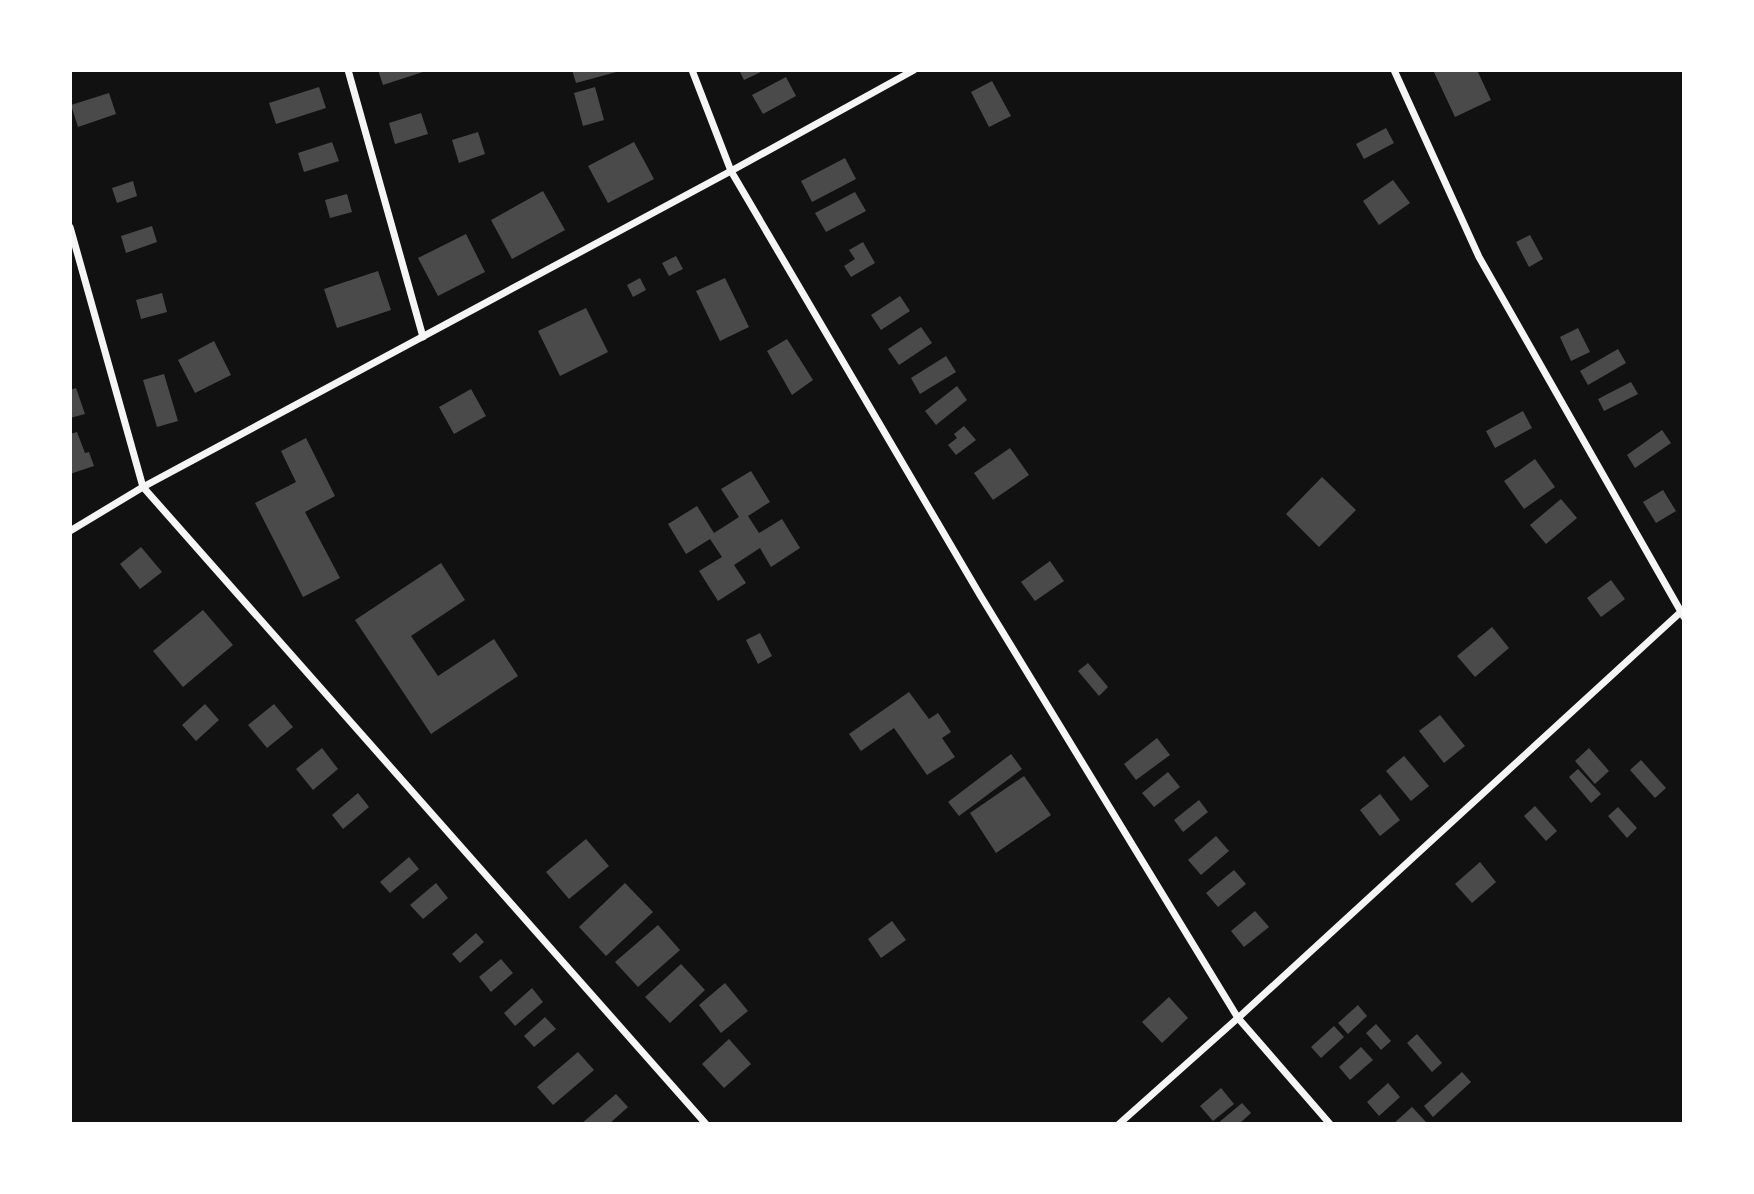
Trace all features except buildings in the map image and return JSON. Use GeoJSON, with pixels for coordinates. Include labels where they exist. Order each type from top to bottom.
{"type":"FeatureCollection","features":[{"type":"Feature","properties":{"kind":"street"},"geometry":{"type":"LineString","coordinates":[[348,70],[423,337]]}},
{"type":"Feature","properties":{"kind":"street"},"geometry":{"type":"LineString","coordinates":[[692,70],[731,171],[980,595],[1238,1018],[1329,1124]]}},
{"type":"Feature","properties":{"kind":"street"},"geometry":{"type":"LineString","coordinates":[[70,531],[143,488],[914,70]]}},
{"type":"Feature","properties":{"kind":"street"},"geometry":{"type":"LineString","coordinates":[[1119,1124],[1683,613],[1479,257],[1394,70]]}},
{"type":"Feature","properties":{"kind":"street"},"geometry":{"type":"LineString","coordinates":[[70,227],[143,488],[706,1124]]}}]}
